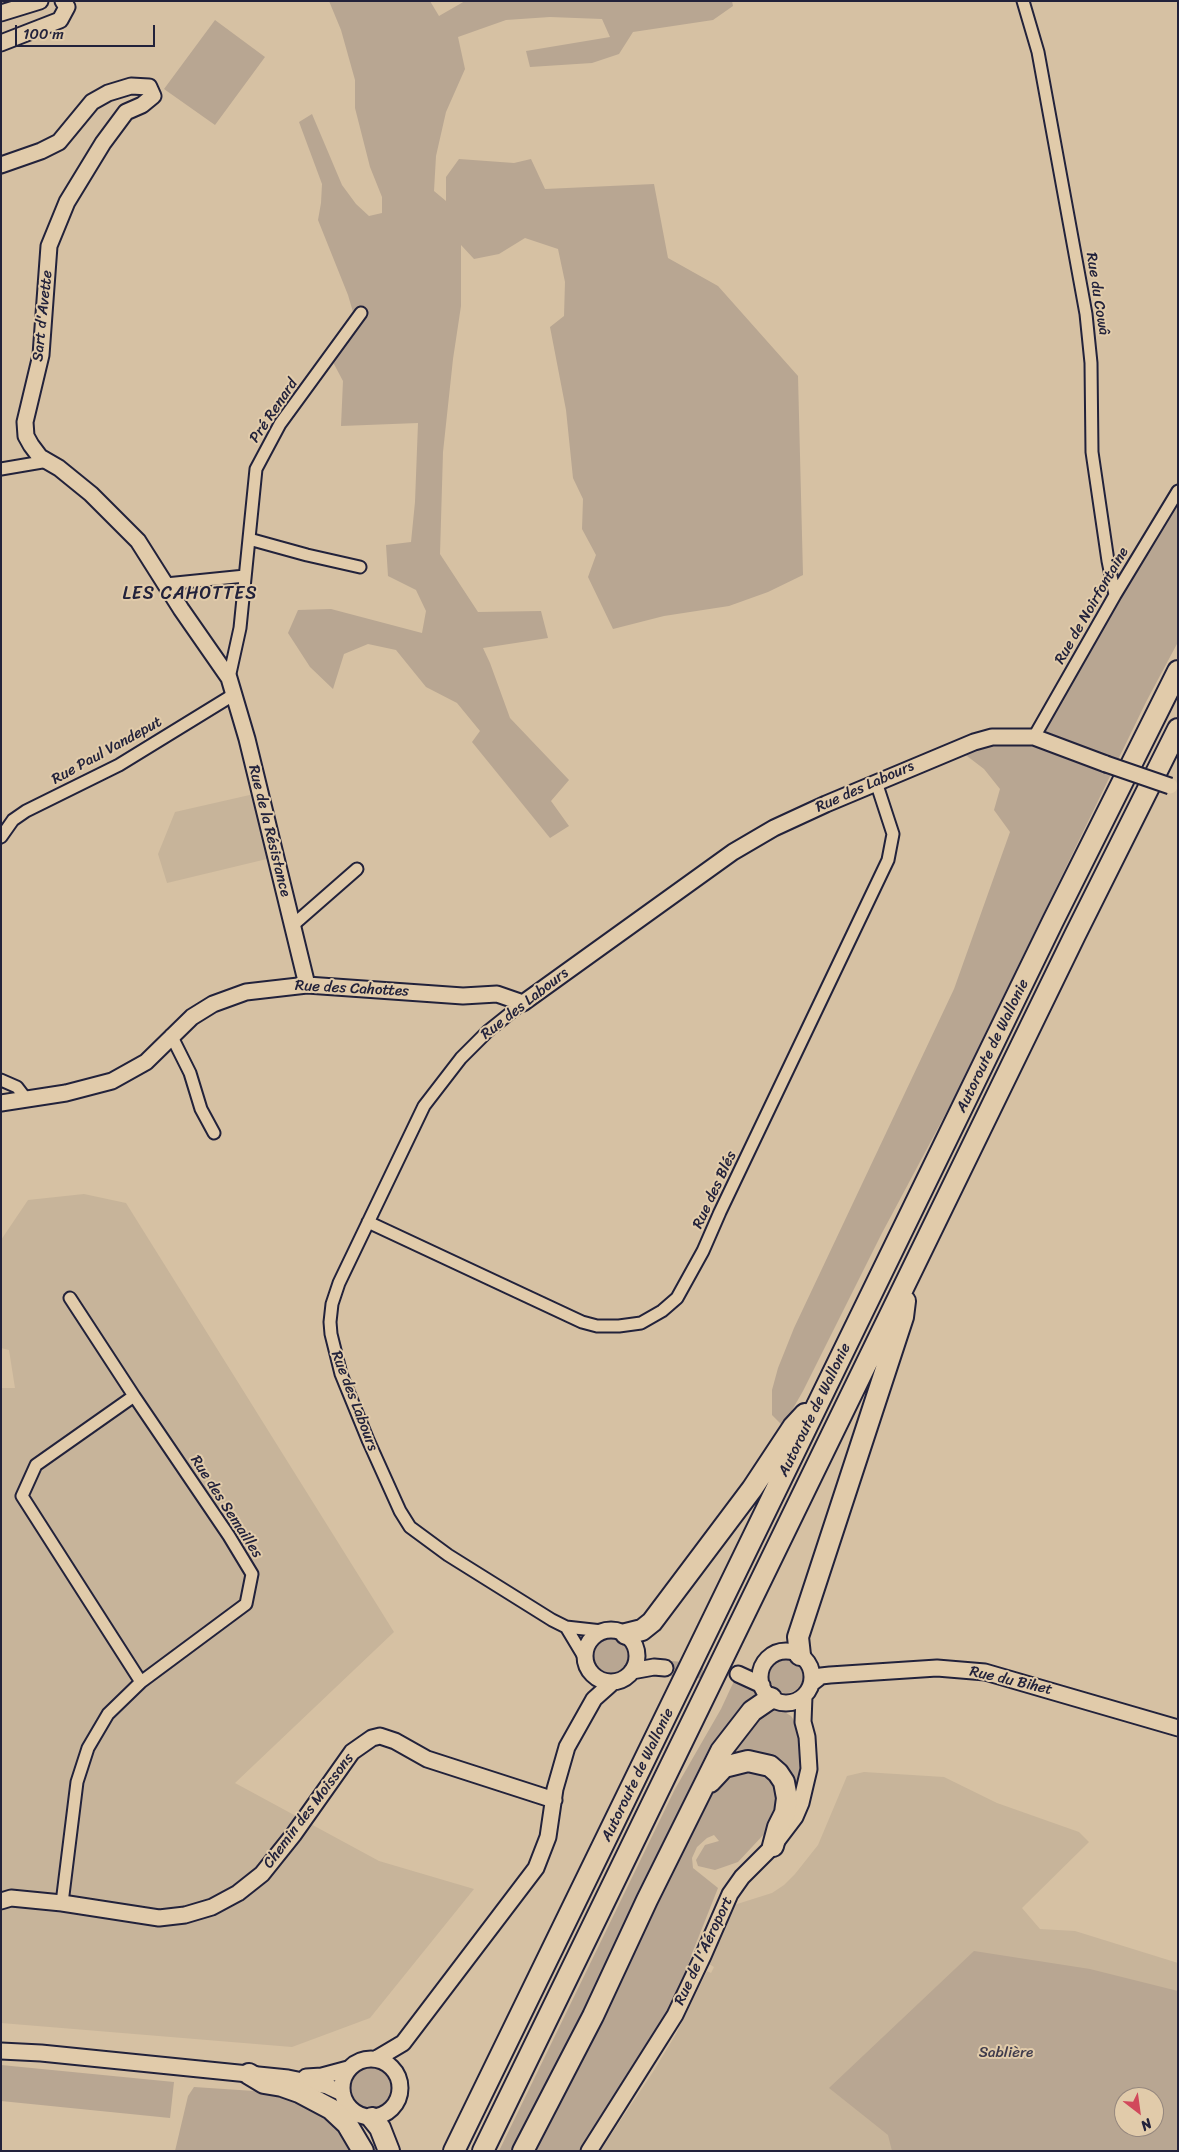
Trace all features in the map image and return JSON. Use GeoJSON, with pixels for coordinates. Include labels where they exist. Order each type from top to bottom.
{"type":"FeatureCollection","features":[{"type":"Feature","properties":{"kind":"highway","name":"Autoroute de Wallonie"},"geometry":{"type":"LineString","coordinates":[[454,2151],[1049,930],[1178,671]]}},
{"type":"Feature","properties":{"kind":"highway","name":"Autoroute de Wallonie"},"geometry":{"type":"LineString","coordinates":[[483,2151],[1178,729]]}},
{"type":"Feature","properties":{"kind":"highway"},"geometry":{"type":"LineString","coordinates":[[805,1661],[798,1637],[903,1317],[909,1277]]}},
{"type":"Feature","properties":{"kind":"highway"},"geometry":{"type":"LineString","coordinates":[[626,1634],[642,1630],[652,1622],[752,1489],[793,1427],[822,1396]]}},
{"type":"Feature","properties":{"kind":"highway"},"geometry":{"type":"LineString","coordinates":[[523,2151],[594,2016],[647,1900],[721,1751],[738,1726],[771,1695]]}},
{"type":"Feature","properties":{"kind":"highway"},"geometry":{"type":"LineString","coordinates":[[699,1794],[724,1767],[748,1761],[770,1766],[781,1777],[787,1791],[785,1813],[778,1827],[773,1846]]}},
{"type":"Feature","properties":{"kind":"highway"},"geometry":{"type":"LineString","coordinates":[[249,2074],[264,2083],[282,2086],[299,2092],[331,2109],[347,2124],[363,2151]]}},
{"type":"Feature","properties":{"kind":"highway"},"geometry":{"type":"LineString","coordinates":[[372,2118],[380,2128],[390,2151]]}},
{"type":"Feature","properties":{"kind":"street"},"geometry":{"type":"LineString","coordinates":[[1,13],[40,1]]}},
{"type":"Feature","properties":{"kind":"street"},"geometry":{"type":"LineString","coordinates":[[1,43],[60,20],[67,7],[63,1]]}},
{"type":"Feature","properties":{"kind":"street","name":"Rue du Cowâ"},"geometry":{"type":"LineString","coordinates":[[1023,1],[1033,32],[1086,314],[1091,363],[1092,452],[1108,561],[1115,595]]}},
{"type":"Feature","properties":{"kind":"street","name":"Sart d'Avette"},"geometry":{"type":"LineString","coordinates":[[1,165],[41,151],[59,142],[92,102],[108,93],[131,86],[149,87],[153,96],[142,105],[126,112],[103,143],[67,202],[50,246],[41,355],[25,422],[26,436],[40,456],[92,494],[138,540],[229,678]]}},
{"type":"Feature","properties":{"kind":"street","name":"Pré Renard"},"geometry":{"type":"LineString","coordinates":[[229,678],[240,628],[256,468],[280,424],[361,313]]}},
{"type":"Feature","properties":{"kind":"street"},"geometry":{"type":"LineString","coordinates":[[1,468],[48,462]]}},
{"type":"Feature","properties":{"kind":"street","name":"Rue de Noirfontaine"},"geometry":{"type":"LineString","coordinates":[[1034,737],[1115,595],[1178,491]]}},
{"type":"Feature","properties":{"kind":"street"},"geometry":{"type":"LineString","coordinates":[[249,539],[360,567]]}},
{"type":"Feature","properties":{"kind":"street"},"geometry":{"type":"LineString","coordinates":[[166,584],[245,576]]}},
{"type":"Feature","properties":{"kind":"street","name":"Rue de la Résistance"},"geometry":{"type":"LineString","coordinates":[[229,678],[247,739],[307,985]]}},
{"type":"Feature","properties":{"kind":"street","name":"Rue Paul Vandeput"},"geometry":{"type":"LineString","coordinates":[[1,837],[13,820],[26,811],[120,765],[233,695]]}},
{"type":"Feature","properties":{"kind":"street","name":"Rue des Labours"},"geometry":{"type":"LineString","coordinates":[[602,1631],[566,1627],[432,1544],[410,1527],[400,1511],[341,1374],[331,1334],[332,1304],[339,1283],[424,1106],[451,1070],[481,1038],[523,1003],[733,852],[774,828],[945,752],[992,737],[1034,737],[1174,788]]}},
{"type":"Feature","properties":{"kind":"street","name":"Rue des Blés"},"geometry":{"type":"LineString","coordinates":[[368,1222],[582,1322],[597,1326],[619,1326],[641,1323],[662,1312],[677,1298],[703,1251],[888,860],[893,834],[876,782]]}},
{"type":"Feature","properties":{"kind":"street"},"geometry":{"type":"LineString","coordinates":[[293,925],[357,869]]}},
{"type":"Feature","properties":{"kind":"street","name":"Rue des Cahottes"},"geometry":{"type":"LineString","coordinates":[[1,1103],[66,1093],[112,1081],[146,1062],[192,1017],[213,1004],[246,992],[266,988],[307,985],[463,996],[497,994],[523,1003]]}},
{"type":"Feature","properties":{"kind":"street"},"geometry":{"type":"LineString","coordinates":[[172,1035],[190,1073],[201,1110],[215,1132]]}},
{"type":"Feature","properties":{"kind":"street"},"geometry":{"type":"LineString","coordinates":[[1,1080],[17,1088],[27,1100]]}},
{"type":"Feature","properties":{"kind":"street","name":"Rue des Semailles"},"geometry":{"type":"LineString","coordinates":[[62,1903],[78,1782],[88,1748],[108,1714],[141,1682],[246,1604],[252,1574],[229,1536],[70,1298]]}},
{"type":"Feature","properties":{"kind":"street"},"geometry":{"type":"LineString","coordinates":[[134,1396],[36,1465],[22,1496],[141,1682]]}},
{"type":"Feature","properties":{"kind":"street","name":"Rue des Labours"},"geometry":{"type":"LineString","coordinates":[[566,1627],[584,1657]]}},
{"type":"Feature","properties":{"kind":"street"},"geometry":{"type":"LineString","coordinates":[[590,1673],[604,1682],[612,1683],[620,1681],[632,1671],[637,1656],[636,1647],[626,1634],[610,1630],[602,1631],[588,1641],[584,1657],[590,1673],[594,1699]]}},
{"type":"Feature","properties":{"kind":"street","name":"Rue du Bihet"},"geometry":{"type":"LineString","coordinates":[[771,1695],[738,1674],[762,1668],[766,1660],[774,1654],[782,1651],[792,1651],[820,1670],[938,1661],[986,1665],[1029,1675],[1178,1720]]}},
{"type":"Feature","properties":{"kind":"street"},"geometry":{"type":"LineString","coordinates":[[632,1671],[659,1668],[637,1656]]}},
{"type":"Feature","properties":{"kind":"street"},"geometry":{"type":"LineString","coordinates":[[771,1695],[794,1702],[804,1696],[812,1683],[805,1661]]}},
{"type":"Feature","properties":{"kind":"street"},"geometry":{"type":"LineString","coordinates":[[762,1668],[771,1695],[803,1722]]}},
{"type":"Feature","properties":{"kind":"street","name":"Rue du Bihet"},"geometry":{"type":"LineString","coordinates":[[812,1683],[821,1676],[937,1668],[985,1672],[1032,1684],[1178,1728]]}},
{"type":"Feature","properties":{"kind":"street"},"geometry":{"type":"LineString","coordinates":[[395,2072],[403,2043],[536,1868],[548,1837],[560,1769],[567,1747],[594,1699],[612,1683]]}},
{"type":"Feature","properties":{"kind":"street","name":"Rue de l'Aéroport"},"geometry":{"type":"LineString","coordinates":[[588,2151],[675,2014],[730,1894],[742,1878],[773,1846],[795,1817],[806,1786],[810,1753],[803,1722],[804,1696]]}},
{"type":"Feature","properties":{"kind":"street","name":"Chemin des Moissons"},"geometry":{"type":"LineString","coordinates":[[1,1901],[11,1898],[62,1903],[159,1918],[185,1915],[212,1907],[238,1894],[262,1874],[352,1752],[372,1738],[380,1736],[427,1759],[554,1800]]}},
{"type":"Feature","properties":{"kind":"street"},"geometry":{"type":"LineString","coordinates":[[288,2078],[322,2076],[348,2069],[363,2060],[376,2059],[403,2043]]}},
{"type":"Feature","properties":{"kind":"street"},"geometry":{"type":"LineString","coordinates":[[1,2051],[40,2053],[288,2078],[327,2086],[342,2094]]}},
{"type":"Feature","properties":{"kind":"street"},"geometry":{"type":"LineString","coordinates":[[348,2069],[342,2080],[342,2094],[345,2103],[352,2111],[362,2116],[372,2118],[386,2114],[397,2103],[401,2089],[395,2072],[388,2064],[376,2059]]}},
{"type":"Feature","properties":{"kind":"shaded area"},"geometry":{"type":"Polygon","coordinates":[[[254,794],[271,858],[167,883],[158,854],[175,812],[254,794]]]}},
{"type":"Feature","properties":{"kind":"shaded area"},"geometry":{"type":"Polygon","coordinates":[[[84,1194],[126,1203],[394,1632],[235,1783],[379,1861],[474,1889],[370,2018],[292,2047],[1,2023],[1,1388],[15,1388],[9,1350],[1,1348],[1,1240],[28,1200],[84,1194]]]}},
{"type":"Feature","properties":{"kind":"shaded area"},"geometry":{"type":"Polygon","coordinates":[[[864,1772],[944,1777],[997,1803],[1079,1832],[1089,1842],[1022,1908],[1040,1929],[1075,1931],[1178,1963],[1178,2151],[600,2151],[676,2034],[707,1971],[711,1973],[714,1967],[709,1964],[734,1905],[772,1893],[784,1885],[818,1845],[847,1776],[864,1772]]]}},
{"type":"Feature","properties":{"kind":"green space"},"geometry":{"type":"Polygon","coordinates":[[[329,1],[430,1],[439,16],[465,1],[732,1],[733,6],[713,20],[633,32],[619,54],[592,63],[530,67],[526,51],[610,37],[602,19],[550,17],[506,20],[458,37],[465,69],[446,112],[436,156],[434,191],[446,201],[446,177],[459,159],[514,163],[531,159],[545,189],[654,184],[668,258],[718,286],[798,376],[803,575],[768,592],[729,606],[664,616],[613,629],[588,577],[596,555],[582,529],[583,499],[573,478],[566,410],[550,327],[564,316],[565,282],[558,249],[525,238],[499,254],[474,259],[461,245],[461,306],[443,452],[440,554],[478,612],[541,611],[548,638],[483,648],[510,718],[569,780],[551,801],[569,826],[550,838],[472,742],[480,731],[457,703],[426,687],[396,650],[368,644],[344,654],[333,689],[310,667],[288,633],[298,610],[331,609],[422,633],[426,611],[416,590],[388,576],[386,545],[411,542],[415,502],[418,423],[341,426],[343,381],[327,351],[345,330],[353,312],[318,220],[322,184],[299,122],[312,114],[342,185],[356,204],[369,216],[382,213],[382,197],[370,167],[355,108],[355,80],[341,30],[329,1]]]}},
{"type":"Feature","properties":{"kind":"green space"},"geometry":{"type":"Polygon","coordinates":[[[215,20],[265,57],[215,125],[164,89],[215,20]]]}},
{"type":"Feature","properties":{"kind":"green space"},"geometry":{"type":"Polygon","coordinates":[[[1178,503],[1178,642],[1146,702],[954,1098],[882,1233],[803,1391],[783,1426],[772,1415],[772,1390],[778,1368],[794,1328],[954,989],[1010,832],[994,810],[1000,789],[984,769],[950,743],[986,731],[1044,730],[1117,603],[1178,503]]]}},
{"type":"Feature","properties":{"kind":"green space"},"geometry":{"type":"Polygon","coordinates":[[[610,1638],[617,1639],[623,1643],[627,1649],[627,1663],[623,1669],[617,1673],[610,1674],[603,1673],[597,1669],[593,1663],[592,1656],[593,1649],[597,1643],[603,1639],[610,1638]]]}},
{"type":"Feature","properties":{"kind":"green space"},"geometry":{"type":"Polygon","coordinates":[[[786,1659],[793,1660],[798,1664],[802,1669],[802,1683],[798,1688],[793,1692],[786,1693],[779,1692],[774,1688],[770,1683],[769,1676],[770,1669],[774,1664],[779,1660],[786,1659]]]}},
{"type":"Feature","properties":{"kind":"green space"},"geometry":{"type":"Polygon","coordinates":[[[734,1681],[753,1688],[759,1695],[519,2151],[499,2151],[675,1789],[721,1709],[734,1681]]]}},
{"type":"Feature","properties":{"kind":"green space"},"geometry":{"type":"Polygon","coordinates":[[[768,1710],[783,1711],[791,1716],[797,1725],[802,1743],[803,1761],[801,1781],[794,1801],[786,1776],[725,1760],[756,1718],[768,1710]]]}},
{"type":"Feature","properties":{"kind":"green space"},"geometry":{"type":"Polygon","coordinates":[[[736,1768],[769,1772],[783,1800],[766,1832],[738,1862],[715,1870],[698,1866],[696,1860],[705,1845],[719,1841],[714,1835],[707,1838],[697,1847],[692,1858],[693,1868],[718,1888],[679,1991],[639,2061],[580,2151],[532,2151],[691,1833],[720,1780],[736,1768]]]}},
{"type":"Feature","properties":{"kind":"green space","name":"Sablière"},"geometry":{"type":"Polygon","coordinates":[[[974,1951],[1090,1969],[1178,1991],[1178,2151],[892,2151],[888,2135],[829,2088],[974,1951]]]}},
{"type":"Feature","properties":{"kind":"green space"},"geometry":{"type":"Polygon","coordinates":[[[370,2064],[382,2068],[388,2074],[392,2086],[388,2098],[382,2104],[370,2108],[358,2104],[352,2098],[348,2086],[352,2074],[358,2068],[370,2064]]]}},
{"type":"Feature","properties":{"kind":"green space"},"geometry":{"type":"Polygon","coordinates":[[[1,2065],[174,2082],[170,2118],[1,2101],[1,2065]]]}},
{"type":"Feature","properties":{"kind":"green space"},"geometry":{"type":"Polygon","coordinates":[[[194,2087],[254,2091],[309,2099],[359,2151],[175,2151],[188,2096],[194,2087]]]}},
{"type":"Feature","properties":{"kind":"tunnel"},"geometry":{"type":"LineString","coordinates":[[665,1668],[738,1674]]}},
{"type":"Feature","properties":{"kind":"district","name":"LES CAHOTTES"},"geometry":{"type":"Point","coordinates":[190,594]}}]}
